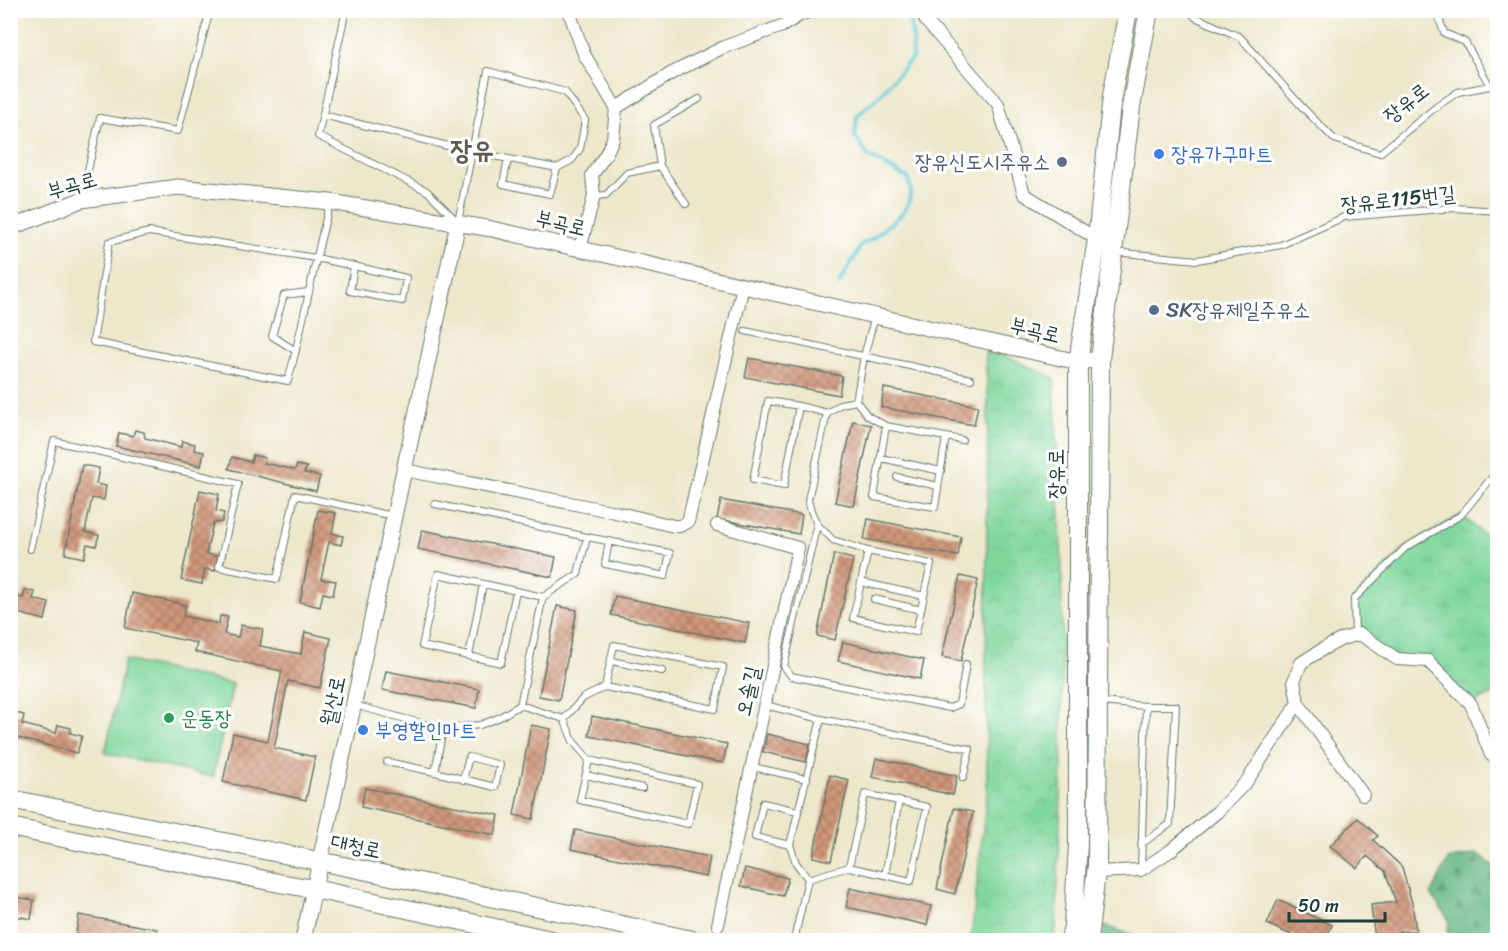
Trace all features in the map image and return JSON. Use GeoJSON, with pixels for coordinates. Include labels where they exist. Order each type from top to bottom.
{"type":"FeatureCollection","features":[{"type":"Feature","properties":{"kind":"main road","name":"장유로"},"geometry":{"type":"LineString","coordinates":[[1070,940],[1073,926],[1078,845],[1078,362],[1097,239],[1112,96],[1128,10]]}},
{"type":"Feature","properties":{"kind":"main road","name":"장유로"},"geometry":{"type":"LineString","coordinates":[[1088,940],[1096,872],[1100,359],[1131,107],[1149,10]]}},
{"type":"Feature","properties":{"kind":"main road","name":"대청로"},"geometry":{"type":"LineString","coordinates":[[10,799],[320,861],[692,940]]}},
{"type":"Feature","properties":{"kind":"main road"},"geometry":{"type":"LineString","coordinates":[[10,827],[551,940]]}},
{"type":"Feature","properties":{"kind":"street"},"geometry":{"type":"LineString","coordinates":[[567,10],[572,17],[584,54],[615,108],[613,139],[592,176],[594,196],[580,249]]}},
{"type":"Feature","properties":{"kind":"street"},"geometry":{"type":"LineString","coordinates":[[615,108],[672,73],[724,47],[782,26],[813,10]]}},
{"type":"Feature","properties":{"kind":"street"},"geometry":{"type":"LineString","coordinates":[[921,10],[926,21],[998,104],[1024,194],[1097,239]]}},
{"type":"Feature","properties":{"kind":"street","name":"부곡로"},"geometry":{"type":"LineString","coordinates":[[10,228],[81,200],[178,187],[330,202],[492,229],[1078,362],[1100,359]]}},
{"type":"Feature","properties":{"kind":"street","name":"월산로"},"geometry":{"type":"LineString","coordinates":[[303,940],[458,223]]}},
{"type":"Feature","properties":{"kind":"street"},"geometry":{"type":"LineString","coordinates":[[404,470],[674,526],[688,522],[743,286]]}},
{"type":"Feature","properties":{"kind":"street","name":"오솔길"},"geometry":{"type":"LineString","coordinates":[[717,525],[798,548],[718,925]]}},
{"type":"Feature","properties":{"kind":"street"},"geometry":{"type":"LineString","coordinates":[[1363,795],[1298,703],[1294,681],[1301,663],[1342,639],[1360,634],[1397,659],[1428,661],[1471,704],[1491,755],[1497,758]]}},
{"type":"Feature","properties":{"kind":"street"},"geometry":{"type":"LineString","coordinates":[[1096,872],[1141,870],[1178,845],[1217,812],[1247,781],[1298,703]]}},
{"type":"Feature","properties":{"kind":"lane"},"geometry":{"type":"LineString","coordinates":[[81,200],[100,118],[178,130],[210,10]]}},
{"type":"Feature","properties":{"kind":"lane"},"geometry":{"type":"LineString","coordinates":[[346,10],[318,136],[427,191],[458,223]]}},
{"type":"Feature","properties":{"kind":"lane","name":"장유로"},"geometry":{"type":"LineString","coordinates":[[1190,10],[1195,17],[1240,37],[1334,139],[1380,153],[1436,106],[1458,92],[1490,86]]}},
{"type":"Feature","properties":{"kind":"lane"},"geometry":{"type":"LineString","coordinates":[[1436,10],[1444,33],[1465,42],[1490,86],[1497,83]]}},
{"type":"Feature","properties":{"kind":"lane"},"geometry":{"type":"LineString","coordinates":[[323,115],[472,152],[557,168],[572,160],[580,149],[585,120],[565,92],[488,71],[472,152],[458,223]]}},
{"type":"Feature","properties":{"kind":"lane"},"geometry":{"type":"LineString","coordinates":[[686,204],[660,166],[654,125],[699,99]]}},
{"type":"Feature","properties":{"kind":"lane"},"geometry":{"type":"LineString","coordinates":[[508,159],[503,184],[550,194],[557,168]]}},
{"type":"Feature","properties":{"kind":"lane"},"geometry":{"type":"LineString","coordinates":[[594,196],[606,195],[627,173],[660,166]]}},
{"type":"Feature","properties":{"kind":"lane"},"geometry":{"type":"LineString","coordinates":[[330,202],[316,258],[308,292],[296,351],[288,381],[93,342],[109,242],[149,232],[316,258],[354,266],[406,278],[402,301],[350,291],[354,266]]}},
{"type":"Feature","properties":{"kind":"lane","name":"장유로115번길"},"geometry":{"type":"LineString","coordinates":[[1113,252],[1197,260],[1281,245],[1344,217],[1455,208],[1497,211]]}},
{"type":"Feature","properties":{"kind":"lane"},"geometry":{"type":"LineString","coordinates":[[1097,239],[1113,252]]}},
{"type":"Feature","properties":{"kind":"lane"},"geometry":{"type":"LineString","coordinates":[[296,351],[273,336],[284,296],[308,292]]}},
{"type":"Feature","properties":{"kind":"lane"},"geometry":{"type":"LineString","coordinates":[[875,316],[864,356],[856,401],[868,416],[886,426],[962,440]]}},
{"type":"Feature","properties":{"kind":"lane"},"geometry":{"type":"LineString","coordinates":[[745,331],[971,379]]}},
{"type":"Feature","properties":{"kind":"lane"},"geometry":{"type":"LineString","coordinates":[[856,401],[841,404],[827,413],[808,500],[817,524],[833,540],[868,551],[931,564],[916,632],[853,618],[868,551]]}},
{"type":"Feature","properties":{"kind":"lane"},"geometry":{"type":"LineString","coordinates":[[799,406],[784,486],[753,480],[768,402],[799,406],[827,413]]}},
{"type":"Feature","properties":{"kind":"lane"},"geometry":{"type":"LineString","coordinates":[[886,426],[874,497],[934,507],[946,437]]}},
{"type":"Feature","properties":{"kind":"lane"},"geometry":{"type":"LineString","coordinates":[[30,549],[54,441],[238,484],[219,567],[277,579],[295,495],[394,516]]}},
{"type":"Feature","properties":{"kind":"lane"},"geometry":{"type":"LineString","coordinates":[[881,458],[941,471]]}},
{"type":"Feature","properties":{"kind":"lane"},"geometry":{"type":"LineString","coordinates":[[1355,636],[1354,599],[1405,548],[1461,515],[1497,470]]}},
{"type":"Feature","properties":{"kind":"lane"},"geometry":{"type":"LineString","coordinates":[[897,477],[938,486]]}},
{"type":"Feature","properties":{"kind":"lane"},"geometry":{"type":"LineString","coordinates":[[435,504],[670,553],[665,576],[604,564],[609,541]]}},
{"type":"Feature","properties":{"kind":"lane"},"geometry":{"type":"LineString","coordinates":[[817,524],[784,666],[791,676],[950,708],[959,704],[966,664]]}},
{"type":"Feature","properties":{"kind":"lane"},"geometry":{"type":"LineString","coordinates":[[354,705],[443,729],[480,725],[520,705],[543,597],[578,574],[587,537]]}},
{"type":"Feature","properties":{"kind":"lane"},"geometry":{"type":"LineString","coordinates":[[516,591],[501,663],[422,646],[438,574],[483,584],[516,591],[543,597]]}},
{"type":"Feature","properties":{"kind":"lane"},"geometry":{"type":"LineString","coordinates":[[861,582],[924,596]]}},
{"type":"Feature","properties":{"kind":"lane"},"geometry":{"type":"LineString","coordinates":[[470,656],[483,584]]}},
{"type":"Feature","properties":{"kind":"lane"},"geometry":{"type":"LineString","coordinates":[[874,599],[921,610]]}},
{"type":"Feature","properties":{"kind":"lane"},"geometry":{"type":"LineString","coordinates":[[564,719],[583,698],[605,687],[715,709],[723,667],[614,645],[605,687]]}},
{"type":"Feature","properties":{"kind":"lane"},"geometry":{"type":"LineString","coordinates":[[611,661],[662,671]]}},
{"type":"Feature","properties":{"kind":"lane"},"geometry":{"type":"LineString","coordinates":[[1098,702],[1176,706],[1170,824],[1141,844]]}},
{"type":"Feature","properties":{"kind":"lane"},"geometry":{"type":"LineString","coordinates":[[520,705],[564,719]]}},
{"type":"Feature","properties":{"kind":"lane"},"geometry":{"type":"LineString","coordinates":[[769,706],[821,719],[970,749],[963,778]]}},
{"type":"Feature","properties":{"kind":"lane"},"geometry":{"type":"LineString","coordinates":[[1141,870],[1146,706]]}},
{"type":"Feature","properties":{"kind":"lane"},"geometry":{"type":"LineString","coordinates":[[564,719],[573,741],[589,760],[697,784],[688,824],[580,800],[589,760]]}},
{"type":"Feature","properties":{"kind":"lane"},"geometry":{"type":"LineString","coordinates":[[794,940],[808,879],[796,863],[790,845],[821,719]]}},
{"type":"Feature","properties":{"kind":"lane"},"geometry":{"type":"LineString","coordinates":[[435,772],[443,729]]}},
{"type":"Feature","properties":{"kind":"lane"},"geometry":{"type":"LineString","coordinates":[[387,762],[435,772],[463,780],[495,787],[500,765],[469,757],[463,780]]}},
{"type":"Feature","properties":{"kind":"lane"},"geometry":{"type":"LineString","coordinates":[[757,768],[807,779]]}},
{"type":"Feature","properties":{"kind":"lane"},"geometry":{"type":"LineString","coordinates":[[585,775],[642,788]]}},
{"type":"Feature","properties":{"kind":"lane"},"geometry":{"type":"LineString","coordinates":[[808,879],[849,867],[911,881],[927,807],[865,794],[849,867]]}},
{"type":"Feature","properties":{"kind":"lane"},"geometry":{"type":"LineString","coordinates":[[885,875],[899,801]]}},
{"type":"Feature","properties":{"kind":"lane"},"geometry":{"type":"LineString","coordinates":[[790,845],[755,837],[764,803],[798,811]]}},
{"type":"Feature","properties":{"kind":"green space"},"geometry":{"type":"Polygon","coordinates":[[[985,353],[1001,354],[1054,378],[1062,573],[1062,769],[1056,929],[1053,940],[971,940],[987,791],[988,397],[985,353]]]}},
{"type":"Feature","properties":{"kind":"green space"},"geometry":{"type":"Polygon","coordinates":[[[1461,515],[1487,537],[1497,528],[1497,692],[1471,704],[1428,661],[1397,659],[1360,634],[1354,599],[1405,548],[1461,515]]]}},
{"type":"Feature","properties":{"kind":"green space","name":"운동장"},"geometry":{"type":"Polygon","coordinates":[[[125,660],[233,684],[213,777],[105,753],[125,660]]]}},
{"type":"Feature","properties":{"kind":"green space"},"geometry":{"type":"Polygon","coordinates":[[[1477,854],[1497,868],[1497,940],[1447,940],[1449,920],[1431,895],[1448,860],[1477,854]]]}},
{"type":"Feature","properties":{"kind":"green space"},"geometry":{"type":"Polygon","coordinates":[[[1103,926],[1134,935],[1134,940],[1102,940],[1103,926]]]}},
{"type":"Feature","properties":{"kind":"building"},"geometry":{"type":"Polygon","coordinates":[[[749,358],[842,376],[839,395],[745,377],[749,358]]]}},
{"type":"Feature","properties":{"kind":"building"},"geometry":{"type":"Polygon","coordinates":[[[884,388],[978,406],[974,425],[881,407],[884,388]]]}},
{"type":"Feature","properties":{"kind":"building"},"geometry":{"type":"Polygon","coordinates":[[[853,421],[871,425],[854,506],[835,502],[853,421]]]}},
{"type":"Feature","properties":{"kind":"building"},"geometry":{"type":"Polygon","coordinates":[[[135,430],[144,432],[145,438],[181,447],[182,441],[195,444],[194,450],[204,452],[201,466],[116,446],[119,433],[133,436],[135,430]]]}},
{"type":"Feature","properties":{"kind":"building"},"geometry":{"type":"Polygon","coordinates":[[[253,455],[265,458],[264,463],[295,470],[297,465],[307,467],[304,473],[320,476],[316,491],[229,469],[232,457],[251,462],[253,455]]]}},
{"type":"Feature","properties":{"kind":"building"},"geometry":{"type":"Polygon","coordinates":[[[82,465],[99,468],[96,484],[106,486],[104,500],[92,498],[85,532],[99,535],[96,546],[87,544],[84,558],[65,554],[82,465]]]}},
{"type":"Feature","properties":{"kind":"building"},"geometry":{"type":"Polygon","coordinates":[[[200,490],[219,494],[216,511],[224,513],[222,522],[213,523],[206,554],[218,556],[215,571],[205,569],[202,584],[181,580],[200,490]]]}},
{"type":"Feature","properties":{"kind":"building"},"geometry":{"type":"Polygon","coordinates":[[[721,500],[802,515],[799,534],[717,519],[721,500]]]}},
{"type":"Feature","properties":{"kind":"building"},"geometry":{"type":"Polygon","coordinates":[[[318,510],[336,513],[332,533],[343,536],[341,545],[329,542],[321,579],[336,581],[333,595],[323,593],[320,607],[300,602],[318,510]]]}},
{"type":"Feature","properties":{"kind":"building"},"geometry":{"type":"Polygon","coordinates":[[[868,519],[961,537],[958,556],[864,539],[868,519]]]}},
{"type":"Feature","properties":{"kind":"building"},"geometry":{"type":"Polygon","coordinates":[[[422,530],[556,557],[552,577],[418,549],[422,530]]]}},
{"type":"Feature","properties":{"kind":"building"},"geometry":{"type":"Polygon","coordinates":[[[834,554],[853,559],[835,640],[817,636],[834,554]]]}},
{"type":"Feature","properties":{"kind":"building"},"geometry":{"type":"Polygon","coordinates":[[[960,576],[978,580],[961,661],[942,657],[960,576]]]}},
{"type":"Feature","properties":{"kind":"building"},"geometry":{"type":"Polygon","coordinates":[[[25,590],[35,592],[33,599],[49,603],[45,620],[10,611],[10,595],[23,598],[25,590]]]}},
{"type":"Feature","properties":{"kind":"building"},"geometry":{"type":"Polygon","coordinates":[[[132,593],[186,605],[183,616],[219,624],[220,616],[228,617],[224,634],[238,637],[241,625],[263,629],[260,646],[301,654],[305,632],[331,638],[320,688],[288,681],[274,748],[315,757],[306,800],[223,782],[233,733],[268,741],[282,671],[195,652],[197,643],[125,628],[132,593]]]}},
{"type":"Feature","properties":{"kind":"building"},"geometry":{"type":"Polygon","coordinates":[[[615,596],[749,623],[745,643],[611,615],[615,596]]]}},
{"type":"Feature","properties":{"kind":"building"},"geometry":{"type":"Polygon","coordinates":[[[557,606],[577,610],[559,700],[539,696],[557,606]]]}},
{"type":"Feature","properties":{"kind":"building"},"geometry":{"type":"Polygon","coordinates":[[[843,642],[924,660],[920,679],[838,661],[843,642]]]}},
{"type":"Feature","properties":{"kind":"building"},"geometry":{"type":"Polygon","coordinates":[[[386,671],[479,689],[476,708],[382,690],[386,671]]]}},
{"type":"Feature","properties":{"kind":"building"},"geometry":{"type":"Polygon","coordinates":[[[16,713],[24,715],[22,724],[56,733],[58,725],[71,728],[70,733],[82,736],[77,753],[10,736],[10,721],[13,722],[16,713]]]}},
{"type":"Feature","properties":{"kind":"building"},"geometry":{"type":"Polygon","coordinates":[[[592,716],[727,744],[723,763],[589,736],[592,716]]]}},
{"type":"Feature","properties":{"kind":"building"},"geometry":{"type":"Polygon","coordinates":[[[531,725],[551,729],[533,819],[514,815],[531,725]]]}},
{"type":"Feature","properties":{"kind":"building"},"geometry":{"type":"Polygon","coordinates":[[[767,734],[810,744],[806,762],[763,752],[767,734]]]}},
{"type":"Feature","properties":{"kind":"building"},"geometry":{"type":"Polygon","coordinates":[[[876,758],[957,776],[953,795],[872,777],[876,758]]]}},
{"type":"Feature","properties":{"kind":"building"},"geometry":{"type":"Polygon","coordinates":[[[830,775],[849,780],[831,861],[813,857],[830,775]]]}},
{"type":"Feature","properties":{"kind":"building"},"geometry":{"type":"Polygon","coordinates":[[[365,788],[499,815],[495,835],[361,807],[365,788]]]}},
{"type":"Feature","properties":{"kind":"building"},"geometry":{"type":"Polygon","coordinates":[[[954,808],[973,812],[955,894],[937,889],[954,808]]]}},
{"type":"Feature","properties":{"kind":"building"},"geometry":{"type":"Polygon","coordinates":[[[1358,818],[1378,836],[1373,840],[1402,867],[1412,903],[1416,931],[1399,931],[1400,940],[1375,940],[1371,905],[1396,902],[1385,871],[1367,856],[1357,868],[1330,846],[1358,818]]]}},
{"type":"Feature","properties":{"kind":"building"},"geometry":{"type":"Polygon","coordinates":[[[575,830],[710,857],[706,877],[571,849],[575,830]]]}},
{"type":"Feature","properties":{"kind":"building"},"geometry":{"type":"Polygon","coordinates":[[[745,868],[788,878],[783,896],[741,886],[745,868]]]}},
{"type":"Feature","properties":{"kind":"building"},"geometry":{"type":"Polygon","coordinates":[[[850,888],[931,906],[927,925],[846,907],[850,888]]]}},
{"type":"Feature","properties":{"kind":"building"},"geometry":{"type":"Polygon","coordinates":[[[10,896],[34,900],[31,919],[10,915],[10,896]]]}},
{"type":"Feature","properties":{"kind":"building"},"geometry":{"type":"Polygon","coordinates":[[[1278,900],[1332,925],[1325,940],[1303,940],[1267,924],[1278,900]]]}},
{"type":"Feature","properties":{"kind":"building"},"geometry":{"type":"Polygon","coordinates":[[[79,915],[157,929],[155,940],[114,940],[76,934],[79,915]]]}},
{"type":"Feature","properties":{"kind":"waterway"},"geometry":{"type":"LineString","coordinates":[[839,284],[862,244],[872,239],[902,214],[909,202],[911,190],[908,178],[868,156],[855,136],[857,116],[878,97],[912,58],[913,38],[905,10]]}},
{"type":"Feature","properties":{"kind":"place","name":"장유가구마트"},"geometry":{"type":"Point","coordinates":[1159,154]}},
{"type":"Feature","properties":{"kind":"place","name":"장유신도시주유소"},"geometry":{"type":"Point","coordinates":[1062,162]}},
{"type":"Feature","properties":{"kind":"place","name":"SK장유제일주유소"},"geometry":{"type":"Point","coordinates":[1154,310]}},
{"type":"Feature","properties":{"kind":"place","name":"운동장"},"geometry":{"type":"Point","coordinates":[169,718]}},
{"type":"Feature","properties":{"kind":"place","name":"부영할인마트"},"geometry":{"type":"Point","coordinates":[363,730]}},
{"type":"Feature","properties":{"kind":"district","name":"장유"},"geometry":{"type":"Point","coordinates":[472,150]}}]}
